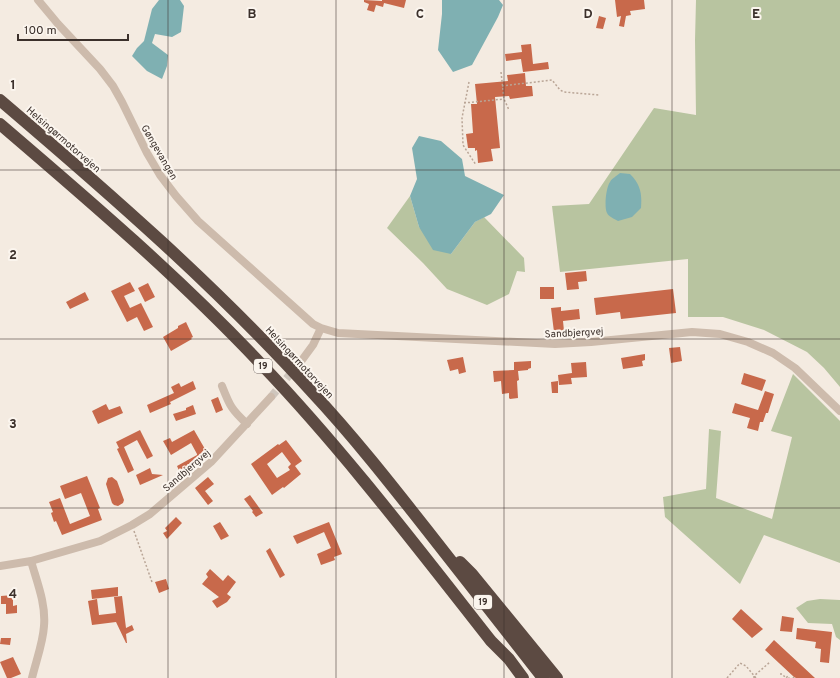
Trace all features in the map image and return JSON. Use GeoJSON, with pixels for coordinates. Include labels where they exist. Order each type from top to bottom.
{"type":"FeatureCollection","features":[{"type":"Feature","properties":{"kind":"highway","name":"Helsingørmotorvejen"},"geometry":{"type":"LineString","coordinates":[[0,100],[127,209],[213,289],[272,348],[313,392],[362,449],[543,678]]}},
{"type":"Feature","properties":{"kind":"highway","name":"19"},"geometry":{"type":"LineString","coordinates":[[0,124],[149,254],[204,306],[261,364],[316,424],[368,485],[491,641],[523,678]]}},
{"type":"Feature","properties":{"kind":"highway"},"geometry":{"type":"LineString","coordinates":[[424,526],[472,574],[557,678]]}},
{"type":"Feature","properties":{"kind":"highway"},"geometry":{"type":"LineString","coordinates":[[491,641],[502,663],[514,678]]}},
{"type":"Feature","properties":{"kind":"street","name":"Gøngevangen"},"geometry":{"type":"LineString","coordinates":[[38,0],[100,69],[113,86],[147,153],[176,196],[198,221],[313,324],[321,328]]}},
{"type":"Feature","properties":{"kind":"street"},"geometry":{"type":"LineString","coordinates":[[302,360],[321,328]]}},
{"type":"Feature","properties":{"kind":"street","name":"Sandbjergvej"},"geometry":{"type":"LineString","coordinates":[[321,328],[338,333],[554,344],[692,332],[720,334],[748,342],[772,353],[795,368],[840,411]]}},
{"type":"Feature","properties":{"kind":"street"},"geometry":{"type":"LineString","coordinates":[[222,386],[230,407],[234,413],[247,424]]}},
{"type":"Feature","properties":{"kind":"street","name":"Sandbjergvej"},"geometry":{"type":"LineString","coordinates":[[0,566],[31,561],[100,541],[132,526],[150,514],[211,462],[271,397]]}},
{"type":"Feature","properties":{"kind":"street"},"geometry":{"type":"LineString","coordinates":[[31,561],[42,598],[44,616],[42,636],[32,678]]}},
{"type":"Feature","properties":{"kind":"path"},"geometry":{"type":"LineString","coordinates":[[501,72],[504,99],[509,110]]}},
{"type":"Feature","properties":{"kind":"path"},"geometry":{"type":"LineString","coordinates":[[502,86],[552,80],[560,90],[564,92],[599,95]]}},
{"type":"Feature","properties":{"kind":"path"},"geometry":{"type":"LineString","coordinates":[[469,82],[462,118],[463,145],[476,165]]}},
{"type":"Feature","properties":{"kind":"path"},"geometry":{"type":"LineString","coordinates":[[464,103],[504,99]]}},
{"type":"Feature","properties":{"kind":"path"},"geometry":{"type":"LineString","coordinates":[[132,526],[152,582]]}},
{"type":"Feature","properties":{"kind":"path"},"geometry":{"type":"LineString","coordinates":[[727,678],[740,663],[746,666],[755,677],[770,662]]}},
{"type":"Feature","properties":{"kind":"path"},"geometry":{"type":"LineString","coordinates":[[780,674],[786,678],[788,676],[792,678]]}},
{"type":"Feature","properties":{"kind":"green space"},"geometry":{"type":"Polygon","coordinates":[[[696,0],[840,0],[840,387],[824,368],[807,352],[764,330],[723,317],[688,317],[688,259],[560,272],[552,206],[589,204],[654,108],[696,115],[696,0]]]}},
{"type":"Feature","properties":{"kind":"green space"},"geometry":{"type":"Polygon","coordinates":[[[410,196],[419,227],[451,254],[475,222],[484,217],[524,258],[525,272],[517,271],[509,294],[487,305],[447,289],[387,228],[410,196]]]}},
{"type":"Feature","properties":{"kind":"green space"},"geometry":{"type":"Polygon","coordinates":[[[793,374],[840,421],[840,563],[764,535],[740,584],[665,517],[663,497],[706,489],[709,429],[721,431],[716,498],[772,519],[792,437],[771,431],[793,374]]]}},
{"type":"Feature","properties":{"kind":"green space"},"geometry":{"type":"Polygon","coordinates":[[[820,599],[840,600],[840,640],[836,637],[832,624],[808,623],[796,608],[807,601],[820,599]]]}},
{"type":"Feature","properties":{"kind":"water"},"geometry":{"type":"Polygon","coordinates":[[[159,0],[180,0],[184,6],[181,32],[172,37],[155,34],[152,43],[168,55],[167,66],[162,79],[147,71],[132,56],[144,41],[152,9],[159,0]]]}},
{"type":"Feature","properties":{"kind":"water"},"geometry":{"type":"Polygon","coordinates":[[[442,0],[499,0],[503,5],[472,65],[453,72],[438,50],[442,0]]]}},
{"type":"Feature","properties":{"kind":"water"},"geometry":{"type":"Polygon","coordinates":[[[419,136],[441,141],[462,159],[465,176],[504,195],[491,214],[475,222],[451,254],[433,250],[419,227],[410,196],[417,179],[412,148],[419,136]]]}},
{"type":"Feature","properties":{"kind":"water"},"geometry":{"type":"Polygon","coordinates":[[[620,173],[630,174],[639,186],[641,194],[641,208],[632,217],[618,221],[608,214],[606,210],[606,202],[609,185],[612,179],[620,173]]]}},
{"type":"Feature","properties":{"kind":"building"},"geometry":{"type":"Polygon","coordinates":[[[364,0],[406,0],[404,8],[384,3],[383,7],[376,5],[374,12],[367,10],[369,4],[364,2],[364,0]]]}},
{"type":"Feature","properties":{"kind":"building"},"geometry":{"type":"Polygon","coordinates":[[[615,0],[644,0],[645,9],[630,11],[631,15],[626,16],[624,27],[619,26],[621,16],[617,17],[615,0]]]}},
{"type":"Feature","properties":{"kind":"building"},"geometry":{"type":"Polygon","coordinates":[[[599,16],[606,18],[603,29],[596,28],[599,16]]]}},
{"type":"Feature","properties":{"kind":"building"},"geometry":{"type":"Polygon","coordinates":[[[531,44],[533,64],[548,62],[549,69],[523,72],[521,59],[506,61],[505,54],[522,52],[521,45],[531,44]]]}},
{"type":"Feature","properties":{"kind":"building"},"geometry":{"type":"Polygon","coordinates":[[[525,73],[526,86],[532,86],[533,96],[510,99],[509,96],[495,97],[500,148],[491,149],[493,161],[478,163],[477,150],[475,151],[475,148],[468,148],[466,134],[473,133],[471,104],[477,104],[475,84],[508,81],[507,75],[525,73]]]}},
{"type":"Feature","properties":{"kind":"building"},"geometry":{"type":"Polygon","coordinates":[[[586,271],[587,281],[578,282],[579,289],[567,290],[565,273],[586,271]]]}},
{"type":"Feature","properties":{"kind":"building"},"geometry":{"type":"Polygon","coordinates":[[[130,282],[135,291],[124,296],[130,308],[141,303],[153,327],[144,331],[137,317],[127,322],[111,291],[130,282]]]}},
{"type":"Feature","properties":{"kind":"building"},"geometry":{"type":"Polygon","coordinates":[[[148,283],[155,297],[145,302],[138,288],[148,283]]]}},
{"type":"Feature","properties":{"kind":"building"},"geometry":{"type":"Polygon","coordinates":[[[540,287],[554,287],[554,299],[540,299],[540,287]]]}},
{"type":"Feature","properties":{"kind":"building"},"geometry":{"type":"Polygon","coordinates":[[[673,289],[676,313],[621,319],[620,312],[596,315],[594,298],[673,289]]]}},
{"type":"Feature","properties":{"kind":"building"},"geometry":{"type":"Polygon","coordinates":[[[85,292],[89,300],[70,309],[66,302],[85,292]]]}},
{"type":"Feature","properties":{"kind":"building"},"geometry":{"type":"Polygon","coordinates":[[[561,307],[561,311],[579,309],[580,319],[563,321],[564,331],[554,332],[551,308],[561,307]]]}},
{"type":"Feature","properties":{"kind":"building"},"geometry":{"type":"Polygon","coordinates":[[[186,322],[193,337],[191,338],[192,339],[171,351],[163,337],[186,322]]]}},
{"type":"Feature","properties":{"kind":"building"},"geometry":{"type":"Polygon","coordinates":[[[680,347],[682,361],[671,363],[669,348],[680,347]]]}},
{"type":"Feature","properties":{"kind":"building"},"geometry":{"type":"Polygon","coordinates":[[[645,354],[645,360],[642,361],[643,366],[623,369],[621,358],[645,354]]]}},
{"type":"Feature","properties":{"kind":"building"},"geometry":{"type":"Polygon","coordinates":[[[463,357],[466,372],[459,374],[458,369],[450,371],[447,360],[463,357]]]}},
{"type":"Feature","properties":{"kind":"building"},"geometry":{"type":"Polygon","coordinates":[[[531,361],[531,368],[528,370],[518,371],[518,398],[510,399],[509,393],[502,394],[501,381],[494,382],[493,371],[514,370],[514,362],[531,361]]]}},
{"type":"Feature","properties":{"kind":"building"},"geometry":{"type":"Polygon","coordinates":[[[586,362],[587,377],[571,378],[572,384],[559,385],[558,375],[572,373],[571,363],[586,362]]]}},
{"type":"Feature","properties":{"kind":"building"},"geometry":{"type":"Polygon","coordinates":[[[744,373],[766,380],[762,391],[741,384],[744,373]]]}},
{"type":"Feature","properties":{"kind":"building"},"geometry":{"type":"Polygon","coordinates":[[[193,381],[196,389],[170,402],[171,404],[150,413],[147,405],[174,393],[171,387],[179,383],[181,387],[193,381]]]}},
{"type":"Feature","properties":{"kind":"building"},"geometry":{"type":"Polygon","coordinates":[[[558,381],[558,393],[552,393],[551,382],[558,381]]]}},
{"type":"Feature","properties":{"kind":"building"},"geometry":{"type":"Polygon","coordinates":[[[765,391],[774,394],[768,413],[766,413],[763,422],[760,422],[758,431],[747,428],[750,418],[732,413],[735,403],[758,410],[765,391]]]}},
{"type":"Feature","properties":{"kind":"building"},"geometry":{"type":"Polygon","coordinates":[[[218,397],[223,410],[216,413],[211,400],[218,397]]]}},
{"type":"Feature","properties":{"kind":"building"},"geometry":{"type":"Polygon","coordinates":[[[106,404],[109,410],[120,406],[123,413],[98,424],[92,411],[106,404]]]}},
{"type":"Feature","properties":{"kind":"building"},"geometry":{"type":"Polygon","coordinates":[[[193,405],[196,414],[176,421],[173,414],[186,410],[186,408],[193,405]]]}},
{"type":"Feature","properties":{"kind":"building"},"geometry":{"type":"Polygon","coordinates":[[[140,430],[153,456],[147,459],[137,440],[124,447],[134,470],[128,473],[117,449],[119,448],[116,442],[140,430]]]}},
{"type":"Feature","properties":{"kind":"building"},"geometry":{"type":"Polygon","coordinates":[[[194,430],[209,456],[200,464],[181,475],[177,466],[197,454],[191,443],[171,455],[163,441],[170,438],[172,442],[194,430]]]}},
{"type":"Feature","properties":{"kind":"building"},"geometry":{"type":"Polygon","coordinates":[[[286,440],[302,461],[295,466],[301,474],[284,488],[283,487],[272,495],[251,464],[278,444],[279,445],[286,440]],[[282,452],[267,464],[277,478],[290,470],[288,467],[291,464],[282,452]]]}},
{"type":"Feature","properties":{"kind":"building"},"geometry":{"type":"Polygon","coordinates":[[[150,468],[152,474],[163,475],[140,485],[136,475],[150,468]]]}},
{"type":"Feature","properties":{"kind":"building"},"geometry":{"type":"Polygon","coordinates":[[[87,476],[100,508],[98,509],[102,520],[62,535],[56,521],[54,522],[51,513],[53,512],[49,502],[60,498],[70,524],[90,516],[81,493],[65,499],[60,486],[87,476]]]}},
{"type":"Feature","properties":{"kind":"building"},"geometry":{"type":"Polygon","coordinates":[[[112,477],[117,481],[124,500],[123,503],[118,506],[112,503],[106,484],[108,478],[112,477]]]}},
{"type":"Feature","properties":{"kind":"building"},"geometry":{"type":"Polygon","coordinates":[[[208,477],[214,484],[205,491],[213,501],[208,505],[195,488],[208,477]]]}},
{"type":"Feature","properties":{"kind":"building"},"geometry":{"type":"Polygon","coordinates":[[[250,495],[263,513],[256,517],[244,499],[250,495]]]}},
{"type":"Feature","properties":{"kind":"building"},"geometry":{"type":"Polygon","coordinates":[[[176,517],[182,523],[167,539],[163,533],[167,531],[165,528],[176,517]]]}},
{"type":"Feature","properties":{"kind":"building"},"geometry":{"type":"Polygon","coordinates":[[[220,522],[229,536],[221,540],[213,526],[220,522]]]}},
{"type":"Feature","properties":{"kind":"building"},"geometry":{"type":"Polygon","coordinates":[[[329,522],[342,554],[334,557],[335,560],[321,565],[317,554],[331,548],[324,532],[297,544],[293,536],[329,522]]]}},
{"type":"Feature","properties":{"kind":"building"},"geometry":{"type":"Polygon","coordinates":[[[270,548],[285,575],[280,578],[266,551],[270,548]]]}},
{"type":"Feature","properties":{"kind":"building"},"geometry":{"type":"Polygon","coordinates":[[[210,569],[223,581],[228,575],[236,582],[227,594],[231,597],[227,602],[217,608],[212,601],[219,597],[202,584],[208,577],[206,574],[210,569]]]}},
{"type":"Feature","properties":{"kind":"building"},"geometry":{"type":"Polygon","coordinates":[[[166,579],[169,589],[159,593],[155,582],[166,579]]]}},
{"type":"Feature","properties":{"kind":"building"},"geometry":{"type":"Polygon","coordinates":[[[118,587],[118,596],[92,599],[91,590],[118,587]]]}},
{"type":"Feature","properties":{"kind":"building"},"geometry":{"type":"Polygon","coordinates":[[[13,595],[13,606],[17,605],[17,613],[6,614],[6,604],[1,604],[1,596],[13,595]]]}},
{"type":"Feature","properties":{"kind":"building"},"geometry":{"type":"Polygon","coordinates":[[[122,596],[126,628],[132,625],[134,630],[126,634],[127,643],[116,622],[92,625],[88,601],[97,599],[99,615],[116,613],[114,597],[122,596]]]}},
{"type":"Feature","properties":{"kind":"building"},"geometry":{"type":"Polygon","coordinates":[[[741,609],[763,629],[752,638],[732,619],[741,609]]]}},
{"type":"Feature","properties":{"kind":"building"},"geometry":{"type":"Polygon","coordinates":[[[782,616],[794,618],[792,632],[780,631],[782,616]]]}},
{"type":"Feature","properties":{"kind":"building"},"geometry":{"type":"Polygon","coordinates":[[[797,628],[832,632],[829,663],[820,662],[821,649],[815,648],[816,642],[796,639],[797,628]]]}},
{"type":"Feature","properties":{"kind":"building"},"geometry":{"type":"Polygon","coordinates":[[[1,638],[11,638],[10,645],[0,644],[1,638]]]}},
{"type":"Feature","properties":{"kind":"building"},"geometry":{"type":"Polygon","coordinates":[[[774,640],[815,678],[794,677],[765,650],[774,640]]]}},
{"type":"Feature","properties":{"kind":"building"},"geometry":{"type":"Polygon","coordinates":[[[13,657],[21,674],[7,678],[0,662],[13,657]]]}},
{"type":"Feature","properties":{"kind":"tunnel"},"geometry":{"type":"LineString","coordinates":[[271,397],[302,360]]}}]}
